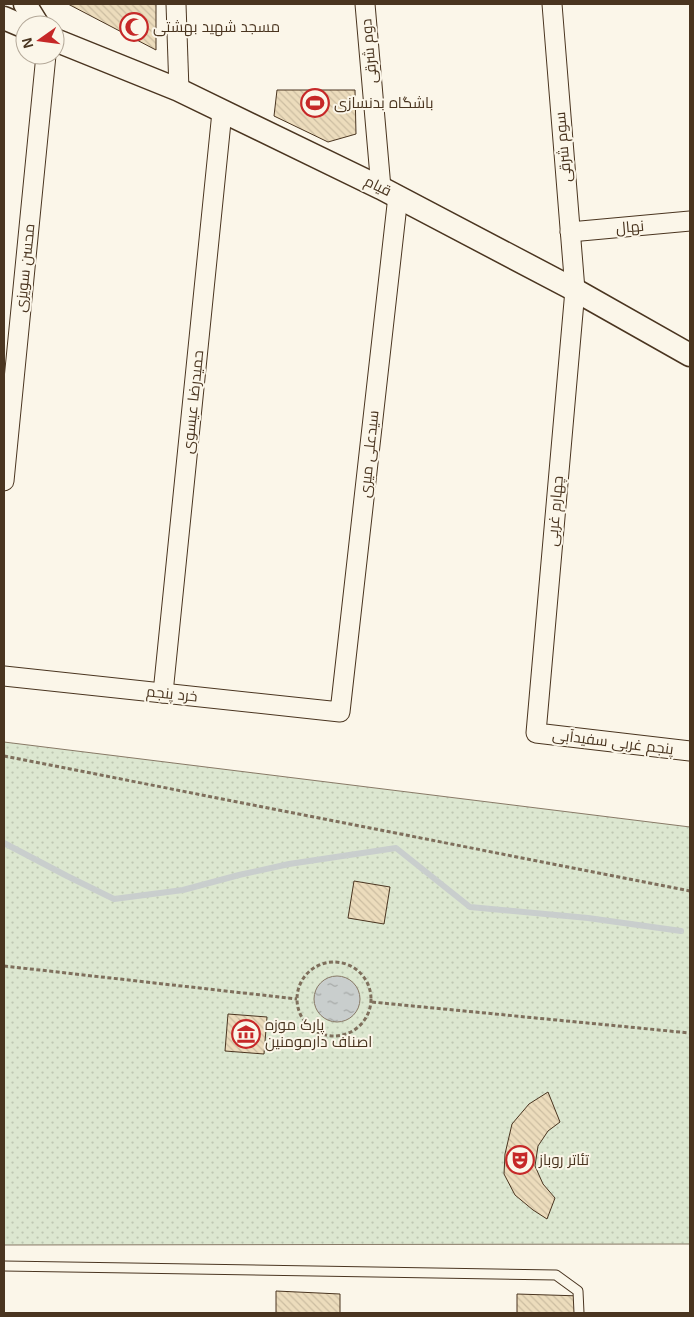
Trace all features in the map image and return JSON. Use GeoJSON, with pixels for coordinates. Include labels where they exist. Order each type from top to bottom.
{"type":"FeatureCollection","features":[{"type":"Feature","properties":{"kind":"street"},"geometry":{"type":"LineString","coordinates":[[26,4],[32,15]]}},
{"type":"Feature","properties":{"kind":"street"},"geometry":{"type":"LineString","coordinates":[[176,4],[179,90]]}},
{"type":"Feature","properties":{"kind":"street","name":"دوم شرقی"},"geometry":{"type":"LineString","coordinates":[[365,4],[389,192]]}},
{"type":"Feature","properties":{"kind":"street","name":"سوم شرقی"},"geometry":{"type":"LineString","coordinates":[[552,4],[575,290]]}},
{"type":"Feature","properties":{"kind":"street","name":"قیام"},"geometry":{"type":"LineString","coordinates":[[65,44],[179,90],[389,192],[575,290],[690,354]]}},
{"type":"Feature","properties":{"kind":"street","name":"محسن سویزی"},"geometry":{"type":"LineString","coordinates":[[4,481],[45,65]]}},
{"type":"Feature","properties":{"kind":"street","name":"حمیدرضا عیسوی"},"geometry":{"type":"LineString","coordinates":[[163,693],[222,112]]}},
{"type":"Feature","properties":{"kind":"street","name":"سیدعلی میری"},"geometry":{"type":"LineString","coordinates":[[340,712],[389,192]]}},
{"type":"Feature","properties":{"kind":"street","name":"نهال"},"geometry":{"type":"LineString","coordinates":[[570,232],[690,221]]}},
{"type":"Feature","properties":{"kind":"street","name":"چهارم غربی"},"geometry":{"type":"LineString","coordinates":[[536,733],[575,290]]}},
{"type":"Feature","properties":{"kind":"street","name":"خرد پنجم"},"geometry":{"type":"LineString","coordinates":[[4,676],[340,712]]}},
{"type":"Feature","properties":{"kind":"street","name":"پنجم غربی سفیدآبی"},"geometry":{"type":"LineString","coordinates":[[536,733],[690,752]]}},
{"type":"Feature","properties":{"kind":"lane"},"geometry":{"type":"LineString","coordinates":[[4,1266],[556,1275],[578,1291],[579,1313]]}},
{"type":"Feature","properties":{"kind":"path"},"geometry":{"type":"LineString","coordinates":[[4,756],[690,891]]}},
{"type":"Feature","properties":{"kind":"path"},"geometry":{"type":"LineString","coordinates":[[336,962],[347,964],[358,970],[366,978],[371,989],[372,1002],[369,1014],[362,1024],[352,1032],[340,1036],[327,1036],[315,1031],[305,1023],[299,1012],[297,999],[299,987],[308,972],[324,963],[336,962]]}},
{"type":"Feature","properties":{"kind":"path"},"geometry":{"type":"LineString","coordinates":[[4,966],[297,999]]}},
{"type":"Feature","properties":{"kind":"path"},"geometry":{"type":"LineString","coordinates":[[372,1002],[690,1034]]}},
{"type":"Feature","properties":{"kind":"green space"},"geometry":{"type":"Polygon","coordinates":[[[4,742],[690,827],[690,1244],[4,1245],[4,742]]]}},
{"type":"Feature","properties":{"kind":"water"},"geometry":{"type":"Polygon","coordinates":[[[337,976],[350,980],[356,986],[360,999],[356,1012],[350,1018],[337,1022],[324,1018],[318,1012],[314,999],[318,986],[324,980],[337,976]]]}},
{"type":"Feature","properties":{"kind":"building","name":"مسجد شهید بهشتی"},"geometry":{"type":"Polygon","coordinates":[[[68,4],[156,4],[156,50],[68,4]]]}},
{"type":"Feature","properties":{"kind":"building","name":"باشگاه بدنسازی"},"geometry":{"type":"Polygon","coordinates":[[[277,90],[355,90],[356,134],[328,142],[274,116],[277,90]]]}},
{"type":"Feature","properties":{"kind":"building"},"geometry":{"type":"Polygon","coordinates":[[[354,881],[390,887],[384,924],[348,918],[354,881]]]}},
{"type":"Feature","properties":{"kind":"building","name":"پارک موزه اصناف دارمومنین"},"geometry":{"type":"Polygon","coordinates":[[[228,1014],[267,1017],[264,1054],[225,1051],[228,1014]]]}},
{"type":"Feature","properties":{"kind":"building","name":"تئاتر روباز"},"geometry":{"type":"Polygon","coordinates":[[[548,1092],[560,1122],[548,1131],[538,1146],[535,1166],[543,1184],[555,1198],[547,1219],[515,1195],[504,1174],[505,1154],[512,1124],[529,1104],[548,1092]]]}},
{"type":"Feature","properties":{"kind":"building"},"geometry":{"type":"Polygon","coordinates":[[[276,1291],[340,1294],[340,1313],[276,1313],[276,1291]]]}},
{"type":"Feature","properties":{"kind":"building"},"geometry":{"type":"Polygon","coordinates":[[[517,1294],[581,1296],[581,1313],[517,1313],[517,1294]]]}},
{"type":"Feature","properties":{"kind":"waterway"},"geometry":{"type":"LineString","coordinates":[[4,843],[114,899],[183,890],[289,864],[396,848],[470,907],[588,918],[681,931]]}},
{"type":"Feature","properties":{"kind":"place","name":"مسجد شهید بهشتی"},"geometry":{"type":"Point","coordinates":[134,27]}},
{"type":"Feature","properties":{"kind":"place","name":"باشگاه بدنسازی"},"geometry":{"type":"Point","coordinates":[315,103]}},
{"type":"Feature","properties":{"kind":"place","name":"پارک موزه اصناف دارمومنین"},"geometry":{"type":"Point","coordinates":[246,1034]}},
{"type":"Feature","properties":{"kind":"place","name":"تئاتر روباز"},"geometry":{"type":"Point","coordinates":[520,1160]}}]}
